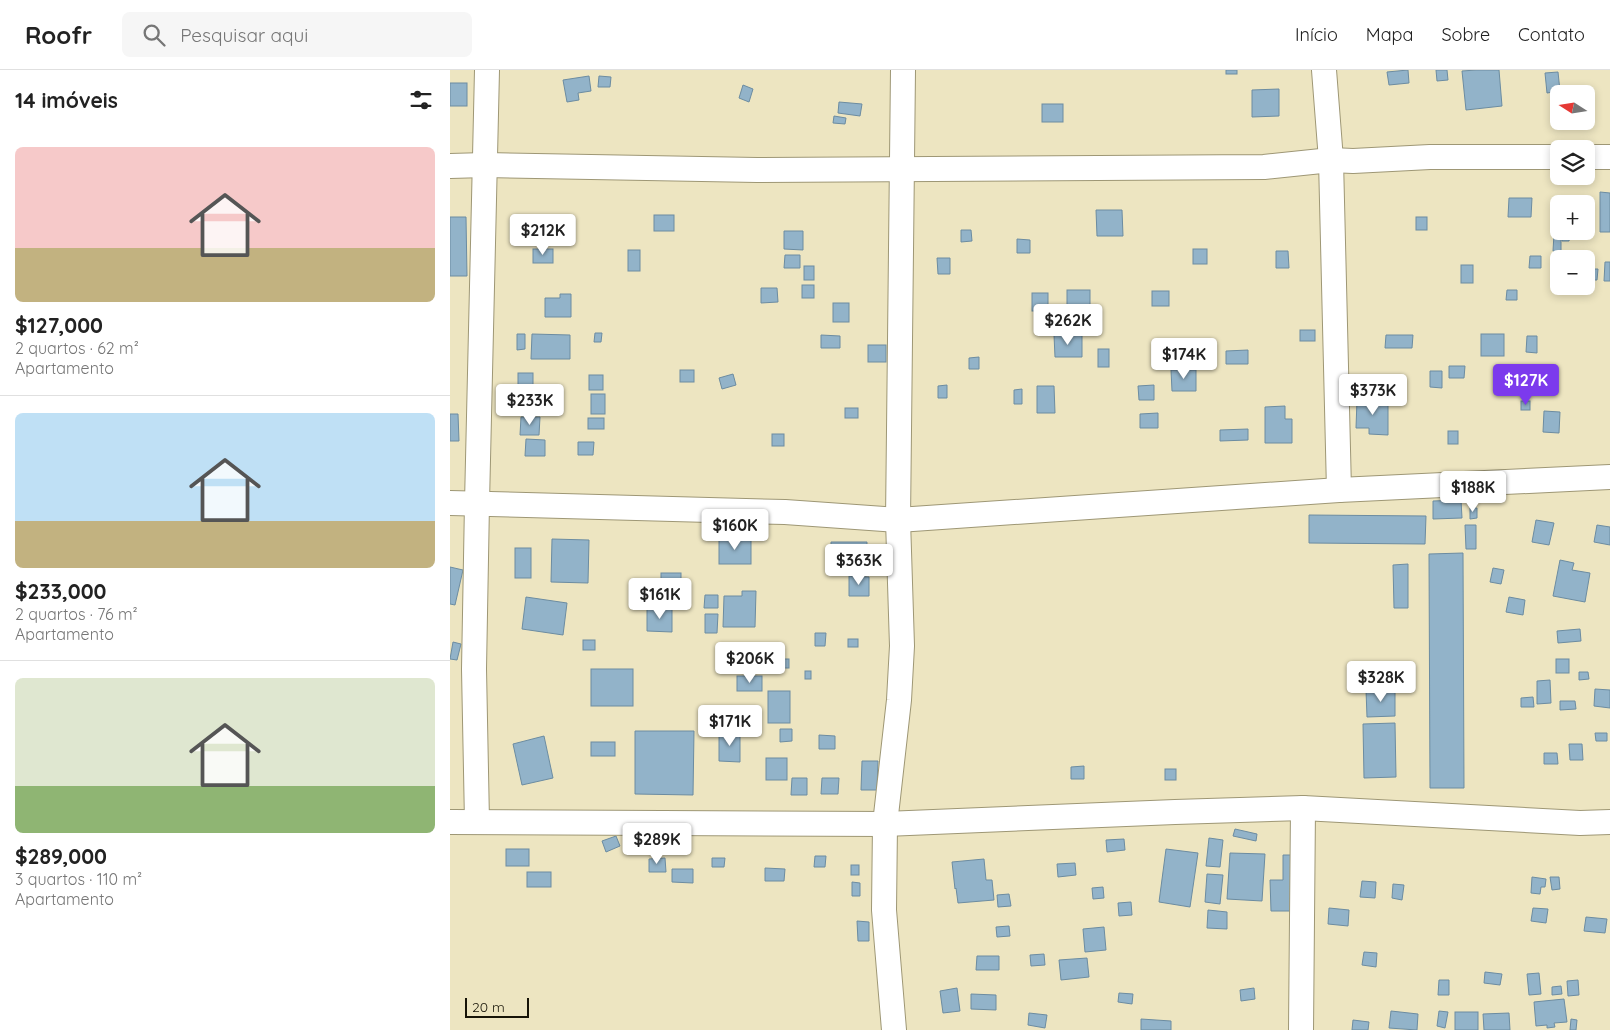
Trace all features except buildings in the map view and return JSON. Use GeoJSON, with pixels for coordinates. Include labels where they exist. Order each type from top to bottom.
{"type":"FeatureCollection","features":[{"type":"Feature","properties":{"kind":"street"},"geometry":{"type":"LineString","coordinates":[[477,822],[474,669],[487,70]]}},
{"type":"Feature","properties":{"kind":"street"},"geometry":{"type":"LineString","coordinates":[[894,1030],[884,910],[885,824],[899,700],[902,646],[898,520],[900,169],[903,70]]}},
{"type":"Feature","properties":{"kind":"street"},"geometry":{"type":"LineString","coordinates":[[1324,70],[1331,160],[1339,490]]}},
{"type":"Feature","properties":{"kind":"street"},"geometry":{"type":"LineString","coordinates":[[450,166],[757,170],[1264,167],[1331,160],[1354,161],[1430,157],[1550,157]]}},
{"type":"Feature","properties":{"kind":"street"},"geometry":{"type":"LineString","coordinates":[[1595,157],[1610,157]]}},
{"type":"Feature","properties":{"kind":"street"},"geometry":{"type":"LineString","coordinates":[[450,503],[785,512],[898,520],[1339,490],[1610,477]]}},
{"type":"Feature","properties":{"kind":"street"},"geometry":{"type":"LineString","coordinates":[[450,822],[885,824],[1303,808],[1580,823],[1610,822]]}},
{"type":"Feature","properties":{"kind":"street"},"geometry":{"type":"LineString","coordinates":[[1301,1030],[1303,808]]}}]}
